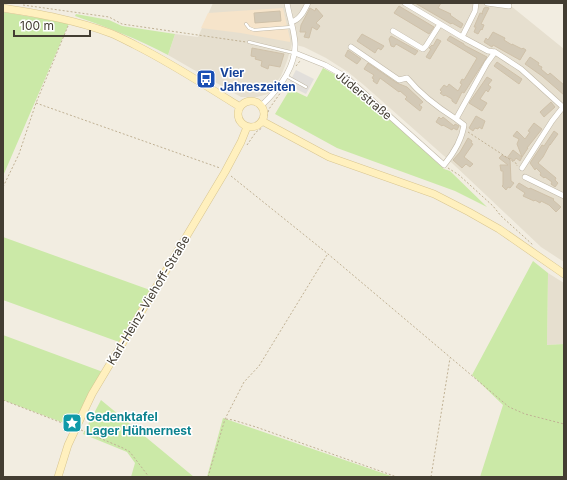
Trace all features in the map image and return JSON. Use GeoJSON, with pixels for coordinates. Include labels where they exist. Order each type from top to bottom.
{"type":"FeatureCollection","features":[{"type":"Feature","properties":{"kind":"main road"},"geometry":{"type":"LineString","coordinates":[[3,8],[71,20],[112,33],[182,70],[240,107]]}},
{"type":"Feature","properties":{"kind":"main road"},"geometry":{"type":"LineString","coordinates":[[250,101],[258,103],[261,106],[264,113],[262,121],[255,126],[247,127],[238,119],[238,110],[242,104],[250,101]]}},
{"type":"Feature","properties":{"kind":"main road"},"geometry":{"type":"LineString","coordinates":[[262,121],[329,157],[422,190],[469,212],[499,229],[564,274]]}},
{"type":"Feature","properties":{"kind":"main road","name":"Karl-Heinz-Viehoff-Straße"},"geometry":{"type":"LineString","coordinates":[[58,477],[65,453],[92,394],[225,172],[247,127]]}},
{"type":"Feature","properties":{"kind":"street"},"geometry":{"type":"LineString","coordinates":[[261,106],[271,97],[286,76],[295,53],[295,41],[287,3]]}},
{"type":"Feature","properties":{"kind":"street"},"geometry":{"type":"LineString","coordinates":[[291,24],[299,18],[308,3]]}},
{"type":"Feature","properties":{"kind":"street"},"geometry":{"type":"LineString","coordinates":[[405,3],[462,37],[488,51],[495,52],[521,69],[563,108],[552,121],[520,167]]}},
{"type":"Feature","properties":{"kind":"street"},"geometry":{"type":"LineString","coordinates":[[462,37],[475,11],[476,3]]}},
{"type":"Feature","properties":{"kind":"street"},"geometry":{"type":"LineString","coordinates":[[487,3],[509,6]]}},
{"type":"Feature","properties":{"kind":"street"},"geometry":{"type":"LineString","coordinates":[[393,32],[423,48],[440,24]]}},
{"type":"Feature","properties":{"kind":"street"},"geometry":{"type":"LineString","coordinates":[[351,47],[399,80],[407,78],[426,98],[464,125],[464,130],[444,165]]}},
{"type":"Feature","properties":{"kind":"street"},"geometry":{"type":"LineString","coordinates":[[456,119],[487,63],[495,52]]}},
{"type":"Feature","properties":{"kind":"street","name":"Jüderstraße"},"geometry":{"type":"LineString","coordinates":[[295,53],[325,65],[346,77],[444,165]]}},
{"type":"Feature","properties":{"kind":"street"},"geometry":{"type":"LineString","coordinates":[[524,177],[564,196]]}},
{"type":"Feature","properties":{"kind":"lane"},"geometry":{"type":"LineString","coordinates":[[246,24],[249,28],[254,30],[291,24]]}},
{"type":"Feature","properties":{"kind":"lane","name":"Jüderstraße"},"geometry":{"type":"LineString","coordinates":[[249,42],[295,53]]}},
{"type":"Feature","properties":{"kind":"lane"},"geometry":{"type":"LineString","coordinates":[[286,76],[306,87]]}},
{"type":"Feature","properties":{"kind":"path"},"geometry":{"type":"LineString","coordinates":[[18,4],[109,17],[122,24],[249,42]]}},
{"type":"Feature","properties":{"kind":"path"},"geometry":{"type":"LineString","coordinates":[[3,187],[19,154],[36,103],[71,20]]}},
{"type":"Feature","properties":{"kind":"path"},"geometry":{"type":"LineString","coordinates":[[36,103],[219,167],[328,254],[509,406],[525,414],[564,424]]}},
{"type":"Feature","properties":{"kind":"path"},"geometry":{"type":"LineString","coordinates":[[268,114],[269,109]]}},
{"type":"Feature","properties":{"kind":"path"},"geometry":{"type":"LineString","coordinates":[[464,130],[520,167]]}},
{"type":"Feature","properties":{"kind":"path"},"geometry":{"type":"LineString","coordinates":[[444,165],[459,175],[494,206],[501,216],[534,245]]}},
{"type":"Feature","properties":{"kind":"path"},"geometry":{"type":"LineString","coordinates":[[208,477],[225,419],[244,382],[259,366],[328,254]]}},
{"type":"Feature","properties":{"kind":"path"},"geometry":{"type":"LineString","coordinates":[[431,477],[450,357]]}},
{"type":"Feature","properties":{"kind":"path"},"geometry":{"type":"LineString","coordinates":[[3,400],[77,428],[123,448],[130,452],[149,477]]}},
{"type":"Feature","properties":{"kind":"path"},"geometry":{"type":"LineString","coordinates":[[225,419],[256,427],[398,477]]}},
{"type":"Feature","properties":{"kind":"shaded area"},"geometry":{"type":"Polygon","coordinates":[[[213,3],[512,3],[511,6],[564,49],[564,262],[541,247],[452,163],[365,86],[348,72],[326,58],[304,47],[292,44],[281,76],[268,94],[257,97],[241,97],[168,55],[175,34],[198,37],[213,3]]]}},
{"type":"Feature","properties":{"kind":"shaded area"},"geometry":{"type":"Polygon","coordinates":[[[283,8],[290,42],[241,33],[201,28],[208,13],[283,8]]]}},
{"type":"Feature","properties":{"kind":"shaded area"},"geometry":{"type":"Polygon","coordinates":[[[296,70],[314,79],[306,94],[288,85],[296,70]]]}},
{"type":"Feature","properties":{"kind":"shaded area"},"geometry":{"type":"Polygon","coordinates":[[[548,273],[564,283],[564,344],[547,345],[548,273]]]}},
{"type":"Feature","properties":{"kind":"green space"},"geometry":{"type":"Polygon","coordinates":[[[3,12],[70,21],[3,176],[3,12]]]}},
{"type":"Feature","properties":{"kind":"green space"},"geometry":{"type":"Polygon","coordinates":[[[76,14],[109,20],[122,26],[175,34],[168,55],[99,24],[75,16],[76,14]]]}},
{"type":"Feature","properties":{"kind":"green space"},"geometry":{"type":"Polygon","coordinates":[[[323,68],[345,80],[359,91],[444,169],[450,171],[487,207],[455,191],[337,148],[275,114],[290,89],[307,97],[323,68]]]}},
{"type":"Feature","properties":{"kind":"green space"},"geometry":{"type":"Polygon","coordinates":[[[3,237],[150,290],[119,342],[3,300],[3,237]]]}},
{"type":"Feature","properties":{"kind":"green space"},"geometry":{"type":"Polygon","coordinates":[[[533,261],[548,273],[547,345],[564,344],[564,477],[480,477],[503,405],[472,375],[533,261]]]}},
{"type":"Feature","properties":{"kind":"green space"},"geometry":{"type":"Polygon","coordinates":[[[3,335],[103,372],[72,426],[3,400],[3,335]]]}},
{"type":"Feature","properties":{"kind":"green space"},"geometry":{"type":"Polygon","coordinates":[[[101,400],[194,477],[131,477],[135,463],[127,452],[83,434],[101,400]]]}},
{"type":"Feature","properties":{"kind":"green space"},"geometry":{"type":"Polygon","coordinates":[[[223,418],[394,477],[207,477],[223,418]]]}},
{"type":"Feature","properties":{"kind":"building"},"geometry":{"type":"Polygon","coordinates":[[[415,3],[441,3],[438,8],[451,14],[450,15],[463,24],[461,28],[452,23],[451,24],[415,3]]]}},
{"type":"Feature","properties":{"kind":"building"},"geometry":{"type":"Polygon","coordinates":[[[399,6],[434,27],[429,34],[394,13],[399,6]]]}},
{"type":"Feature","properties":{"kind":"building"},"geometry":{"type":"Polygon","coordinates":[[[310,8],[315,11],[316,8],[323,16],[316,23],[320,26],[317,30],[312,27],[309,38],[304,37],[306,32],[300,32],[301,25],[310,8]]]}},
{"type":"Feature","properties":{"kind":"building"},"geometry":{"type":"Polygon","coordinates":[[[484,8],[489,8],[481,24],[484,25],[478,34],[474,32],[476,27],[474,27],[480,13],[483,14],[484,8]]]}},
{"type":"Feature","properties":{"kind":"building"},"geometry":{"type":"Polygon","coordinates":[[[280,11],[281,21],[255,23],[254,13],[280,11]]]}},
{"type":"Feature","properties":{"kind":"building"},"geometry":{"type":"Polygon","coordinates":[[[493,32],[505,38],[504,40],[512,45],[526,50],[520,60],[493,45],[492,47],[484,42],[486,38],[488,40],[493,32]]]}},
{"type":"Feature","properties":{"kind":"building"},"geometry":{"type":"Polygon","coordinates":[[[362,34],[384,46],[381,50],[378,48],[375,53],[357,41],[362,34]]]}},
{"type":"Feature","properties":{"kind":"building"},"geometry":{"type":"Polygon","coordinates":[[[391,36],[418,51],[415,55],[396,44],[394,47],[391,46],[389,39],[391,36]]]}},
{"type":"Feature","properties":{"kind":"building"},"geometry":{"type":"Polygon","coordinates":[[[450,36],[487,57],[464,93],[462,92],[456,104],[452,101],[452,99],[440,93],[442,92],[440,90],[444,85],[447,87],[449,84],[458,91],[462,84],[460,83],[462,79],[464,80],[477,58],[447,40],[450,36]]]}},
{"type":"Feature","properties":{"kind":"building"},"geometry":{"type":"Polygon","coordinates":[[[437,39],[441,41],[430,59],[426,57],[431,49],[429,48],[432,45],[433,46],[437,39]]]}},
{"type":"Feature","properties":{"kind":"building"},"geometry":{"type":"Polygon","coordinates":[[[252,48],[284,54],[280,67],[269,65],[268,69],[261,66],[262,61],[251,56],[252,48]]]}},
{"type":"Feature","properties":{"kind":"building"},"geometry":{"type":"Polygon","coordinates":[[[348,50],[361,59],[357,64],[345,56],[348,50]]]}},
{"type":"Feature","properties":{"kind":"building"},"geometry":{"type":"Polygon","coordinates":[[[530,57],[539,63],[538,65],[542,67],[541,69],[548,75],[550,73],[564,85],[564,95],[525,64],[530,57]]]}},
{"type":"Feature","properties":{"kind":"building"},"geometry":{"type":"Polygon","coordinates":[[[497,62],[522,79],[519,84],[494,66],[497,62]]]}},
{"type":"Feature","properties":{"kind":"building"},"geometry":{"type":"Polygon","coordinates":[[[368,63],[397,83],[407,87],[423,102],[419,105],[422,107],[420,111],[405,99],[407,97],[400,91],[399,92],[380,78],[377,84],[373,81],[374,79],[372,78],[374,75],[364,69],[368,63]]]}},
{"type":"Feature","properties":{"kind":"building"},"geometry":{"type":"Polygon","coordinates":[[[487,77],[492,80],[488,85],[491,87],[488,92],[486,90],[480,99],[487,103],[482,111],[469,103],[487,77]]]}},
{"type":"Feature","properties":{"kind":"building"},"geometry":{"type":"Polygon","coordinates":[[[551,102],[555,107],[544,117],[540,112],[551,102]]]}},
{"type":"Feature","properties":{"kind":"building"},"geometry":{"type":"Polygon","coordinates":[[[476,116],[485,121],[482,129],[479,127],[478,129],[475,128],[473,131],[469,128],[476,116]]]}},
{"type":"Feature","properties":{"kind":"building"},"geometry":{"type":"Polygon","coordinates":[[[439,117],[441,119],[443,117],[454,126],[455,124],[459,126],[457,130],[453,128],[452,130],[436,122],[439,117]]]}},
{"type":"Feature","properties":{"kind":"building"},"geometry":{"type":"Polygon","coordinates":[[[534,123],[542,129],[522,157],[517,144],[519,139],[513,136],[517,131],[525,139],[530,132],[528,131],[534,123]]]}},
{"type":"Feature","properties":{"kind":"building"},"geometry":{"type":"Polygon","coordinates":[[[554,131],[558,134],[538,163],[556,178],[555,180],[558,183],[555,187],[551,184],[552,182],[540,175],[541,173],[536,168],[535,170],[530,163],[554,131]]]}},
{"type":"Feature","properties":{"kind":"building"},"geometry":{"type":"Polygon","coordinates":[[[468,138],[473,144],[464,157],[473,164],[470,167],[466,164],[462,168],[453,160],[460,152],[468,138]]]}},
{"type":"Feature","properties":{"kind":"building"},"geometry":{"type":"Polygon","coordinates":[[[513,150],[522,157],[520,161],[516,158],[514,161],[510,158],[511,181],[514,183],[506,190],[502,186],[503,171],[501,171],[500,165],[508,165],[499,158],[502,155],[507,158],[513,150]]]}},
{"type":"Feature","properties":{"kind":"building"},"geometry":{"type":"Polygon","coordinates":[[[519,183],[529,189],[530,188],[554,199],[553,200],[561,207],[556,212],[549,205],[541,201],[540,203],[523,196],[525,193],[516,187],[519,183]]]}},
{"type":"Feature","properties":{"kind":"place","name":"Vier Jahreszeiten"},"geometry":{"type":"Point","coordinates":[206,79]}},
{"type":"Feature","properties":{"kind":"place","name":"Gedenktafel Lager Hühnernest"},"geometry":{"type":"Point","coordinates":[72,423]}}]}
